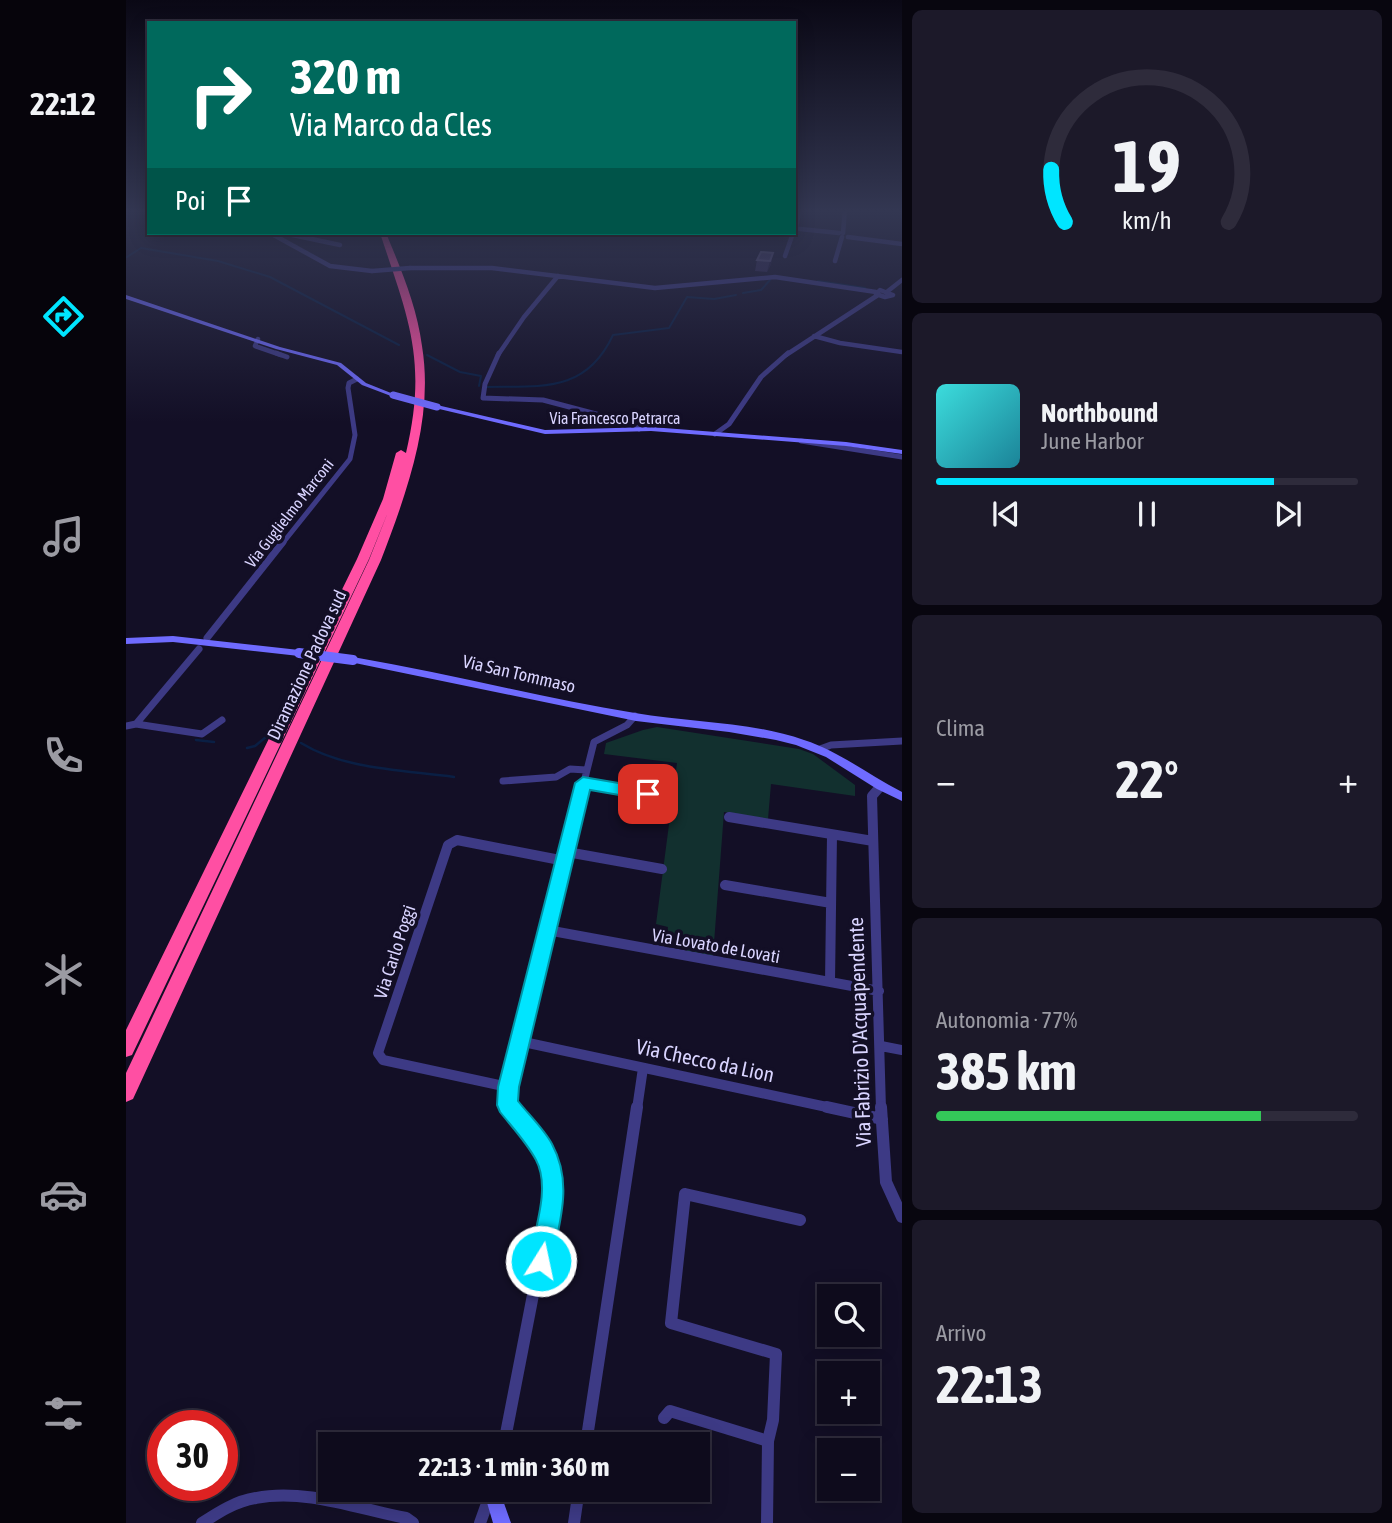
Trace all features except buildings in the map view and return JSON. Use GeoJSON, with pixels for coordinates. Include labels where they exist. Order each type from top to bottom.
{"type":"FeatureCollection","features":[{"type":"Feature","properties":{"kind":"highway","name":"Diramazione Padova sud"},"geometry":{"type":"LineString","coordinates":[[126,1049],[363,559],[388,499],[403,445],[410,399],[408,339],[394,280]]}},
{"type":"Feature","properties":{"kind":"highway","name":"Diramazione Padova sud"},"geometry":{"type":"LineString","coordinates":[[126,1093],[375,560],[399,500],[413,443],[419,398],[419,361],[412,317],[400,280]]}},
{"type":"Feature","properties":{"kind":"street"},"geometry":{"type":"LineString","coordinates":[[555,280],[492,365],[483,387],[483,398],[531,398],[555,402],[634,424],[639,429]]}},
{"type":"Feature","properties":{"kind":"street"},"geometry":{"type":"LineString","coordinates":[[588,280],[655,288],[741,280]]}},
{"type":"Feature","properties":{"kind":"street"},"geometry":{"type":"LineString","coordinates":[[793,280],[902,298]]}},
{"type":"Feature","properties":{"kind":"street"},"geometry":{"type":"LineString","coordinates":[[715,434],[729,424],[749,391],[769,369],[816,336],[889,295],[902,280]]}},
{"type":"Feature","properties":{"kind":"street"},"geometry":{"type":"LineString","coordinates":[[735,436],[734,425],[761,381],[794,351],[875,299],[877,294]]}},
{"type":"Feature","properties":{"kind":"street"},"geometry":{"type":"LineString","coordinates":[[126,296],[258,339],[286,351],[339,364],[357,379]]}},
{"type":"Feature","properties":{"kind":"street"},"geometry":{"type":"LineString","coordinates":[[816,336],[902,352]]}},
{"type":"Feature","properties":{"kind":"street"},"geometry":{"type":"LineString","coordinates":[[258,339],[255,346],[286,357]]}},
{"type":"Feature","properties":{"kind":"street","name":"Via Francesco Petrarca"},"geometry":{"type":"LineString","coordinates":[[357,379],[393,395],[545,432],[639,429],[798,440],[902,454]]}},
{"type":"Feature","properties":{"kind":"street","name":"Via Guglielmo Marconi"},"geometry":{"type":"LineString","coordinates":[[207,638],[350,459],[355,435],[348,388],[349,383],[357,379]]}},
{"type":"Feature","properties":{"kind":"street","name":"Via San Tommaso"},"geometry":{"type":"LineString","coordinates":[[126,641],[173,639],[354,660],[444,675],[618,713],[793,740],[820,749],[831,745],[902,741]]}},
{"type":"Feature","properties":{"kind":"street"},"geometry":{"type":"LineString","coordinates":[[136,724],[199,649]]}},
{"type":"Feature","properties":{"kind":"street"},"geometry":{"type":"LineString","coordinates":[[609,731],[618,713]]}},
{"type":"Feature","properties":{"kind":"street"},"geometry":{"type":"LineString","coordinates":[[506,1432],[553,1192],[553,1173],[544,1150],[508,1105],[508,1087],[594,742],[609,731],[628,726],[635,716]]}},
{"type":"Feature","properties":{"kind":"street"},"geometry":{"type":"LineString","coordinates":[[126,726],[136,724],[202,734],[222,720]]}},
{"type":"Feature","properties":{"kind":"street"},"geometry":{"type":"LineString","coordinates":[[820,749],[880,787],[902,797]]}},
{"type":"Feature","properties":{"kind":"street"},"geometry":{"type":"LineString","coordinates":[[503,781],[556,777],[569,769],[586,770]]}},
{"type":"Feature","properties":{"kind":"street"},"geometry":{"type":"LineString","coordinates":[[583,783],[673,798]]}},
{"type":"Feature","properties":{"kind":"street","name":"Via Fabrizio D'Acquapendente"},"geometry":{"type":"LineString","coordinates":[[880,787],[872,796],[884,1174],[902,1217]]}},
{"type":"Feature","properties":{"kind":"street"},"geometry":{"type":"LineString","coordinates":[[729,817],[873,841]]}},
{"type":"Feature","properties":{"kind":"street","name":"Via Fabrizio D'Acquapendente"},"geometry":{"type":"LineString","coordinates":[[830,982],[832,835]]}},
{"type":"Feature","properties":{"kind":"street","name":"Via Carlo Poggi"},"geometry":{"type":"LineString","coordinates":[[508,1087],[383,1060],[378,1053],[448,845],[457,840],[566,856]]}},
{"type":"Feature","properties":{"kind":"street"},"geometry":{"type":"LineString","coordinates":[[566,856],[662,869]]}},
{"type":"Feature","properties":{"kind":"street","name":"Via Fabrizio D'Acquapendente"},"geometry":{"type":"LineString","coordinates":[[725,885],[831,904]]}},
{"type":"Feature","properties":{"kind":"street","name":"Via Lovato de Lovati"},"geometry":{"type":"LineString","coordinates":[[547,930],[879,991]]}},
{"type":"Feature","properties":{"kind":"street","name":"Via Checco da Lion"},"geometry":{"type":"LineString","coordinates":[[519,1041],[882,1119]]}},
{"type":"Feature","properties":{"kind":"street"},"geometry":{"type":"LineString","coordinates":[[881,1046],[902,1050]]}},
{"type":"Feature","properties":{"kind":"street"},"geometry":{"type":"LineString","coordinates":[[588,1432],[643,1068]]}},
{"type":"Feature","properties":{"kind":"street"},"geometry":{"type":"LineString","coordinates":[[767,1523],[768,1441],[773,1420],[776,1354],[671,1323],[685,1194],[800,1220]]}},
{"type":"Feature","properties":{"kind":"street"},"geometry":{"type":"LineString","coordinates":[[664,1418],[670,1410],[685,1413],[768,1441]]}},
{"type":"Feature","properties":{"kind":"street"},"geometry":{"type":"LineString","coordinates":[[202,1523],[232,1504],[267,1495],[306,1499],[405,1518],[413,1523]]}},
{"type":"Feature","properties":{"kind":"street"},"geometry":{"type":"LineString","coordinates":[[480,1523],[488,1502]]}},
{"type":"Feature","properties":{"kind":"street"},"geometry":{"type":"LineString","coordinates":[[496,1502],[502,1523]]}},
{"type":"Feature","properties":{"kind":"street"},"geometry":{"type":"LineString","coordinates":[[574,1523],[577,1502]]}},
{"type":"Feature","properties":{"kind":"green space"},"geometry":{"type":"Polygon","coordinates":[[[657,727],[799,749],[813,754],[855,785],[855,796],[771,784],[768,819],[724,812],[713,956],[684,951],[685,941],[666,938],[668,927],[656,924],[677,763],[604,754],[606,743],[657,727]]]}},
{"type":"Feature","properties":{"kind":"waterway"},"geometry":{"type":"LineString","coordinates":[[276,280],[399,345]]}},
{"type":"Feature","properties":{"kind":"waterway"},"geometry":{"type":"LineString","coordinates":[[743,293],[761,290],[770,280]]}},
{"type":"Feature","properties":{"kind":"waterway"},"geometry":{"type":"LineString","coordinates":[[818,281],[865,288]]}},
{"type":"Feature","properties":{"kind":"waterway"},"geometry":{"type":"LineString","coordinates":[[486,387],[526,387],[576,377],[602,354],[613,335],[669,328],[687,297],[714,299],[736,295]]}},
{"type":"Feature","properties":{"kind":"waterway"},"geometry":{"type":"LineString","coordinates":[[427,355],[460,372],[481,376],[479,386]]}},
{"type":"Feature","properties":{"kind":"waterway"},"geometry":{"type":"LineString","coordinates":[[247,748],[255,746],[266,737]]}},
{"type":"Feature","properties":{"kind":"waterway"},"geometry":{"type":"LineString","coordinates":[[196,740],[214,742]]}},
{"type":"Feature","properties":{"kind":"waterway"},"geometry":{"type":"LineString","coordinates":[[301,743],[336,759],[356,764],[454,777]]}},
{"type":"Feature","properties":{"kind":"route"},"geometry":{"type":"LineString","coordinates":[[541,1261],[553,1192],[553,1173],[544,1150],[508,1105],[508,1087],[583,783],[648,794]]}}]}
